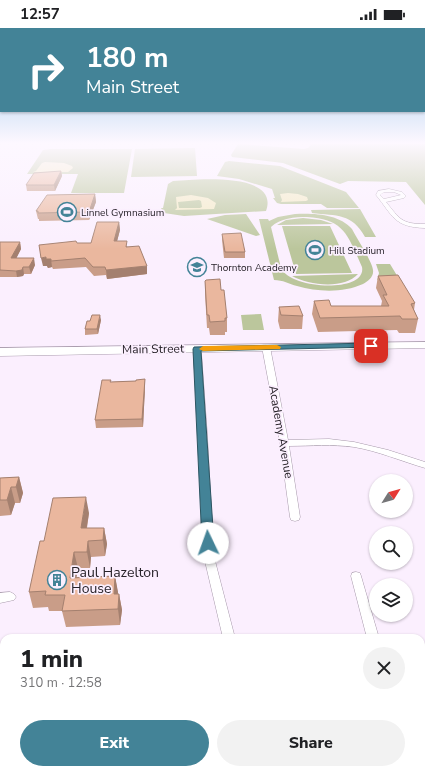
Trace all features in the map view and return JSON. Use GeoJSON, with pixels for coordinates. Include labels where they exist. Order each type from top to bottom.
{"type":"FeatureCollection","features":[{"type":"Feature","properties":{"kind":"main road","name":"Main Street"},"geometry":{"type":"LineString","coordinates":[[0,352],[425,345]]}},
{"type":"Feature","properties":{"kind":"street"},"geometry":{"type":"LineString","coordinates":[[384,202],[404,195],[396,191],[382,191],[378,195],[401,222],[412,226],[425,226]]}},
{"type":"Feature","properties":{"kind":"street","name":"Academy Avenue"},"geometry":{"type":"LineString","coordinates":[[266,348],[284,443],[295,517]]}},
{"type":"Feature","properties":{"kind":"street"},"geometry":{"type":"LineString","coordinates":[[197,349],[208,543],[214,577],[228,634]]}},
{"type":"Feature","properties":{"kind":"street"},"geometry":{"type":"LineString","coordinates":[[284,443],[319,442],[353,445],[394,455],[425,465]]}},
{"type":"Feature","properties":{"kind":"street"},"geometry":{"type":"LineString","coordinates":[[356,576],[373,634]]}},
{"type":"Feature","properties":{"kind":"green space"},"geometry":{"type":"Polygon","coordinates":[[[76,179],[127,179],[124,193],[71,193],[76,179]]]}},
{"type":"Feature","properties":{"kind":"green space"},"geometry":{"type":"Polygon","coordinates":[[[238,179],[313,179],[346,192],[359,208],[327,208],[321,204],[281,204],[277,203],[273,198],[275,198],[272,189],[238,179]]]}},
{"type":"Feature","properties":{"kind":"green space"},"geometry":{"type":"Polygon","coordinates":[[[326,179],[425,179],[425,205],[406,182],[348,181],[340,184],[326,179]]]}},
{"type":"Feature","properties":{"kind":"green space"},"geometry":{"type":"Polygon","coordinates":[[[226,180],[253,185],[262,191],[267,199],[266,211],[184,216],[164,213],[161,208],[163,208],[168,184],[173,181],[226,180]]]}},
{"type":"Feature","properties":{"kind":"green space"},"geometry":{"type":"Polygon","coordinates":[[[360,209],[376,237],[365,237],[355,224],[343,217],[312,213],[311,210],[360,209]]]}},
{"type":"Feature","properties":{"kind":"green space"},"geometry":{"type":"Polygon","coordinates":[[[246,214],[260,235],[256,236],[207,219],[225,215],[246,214]]]}},
{"type":"Feature","properties":{"kind":"green space"},"geometry":{"type":"Polygon","coordinates":[[[295,214],[318,214],[333,217],[347,224],[352,229],[370,261],[373,270],[372,277],[365,283],[355,287],[330,291],[305,288],[283,281],[274,280],[259,219],[268,219],[269,221],[278,217],[295,214]],[[298,217],[279,222],[271,227],[281,268],[288,275],[299,281],[312,284],[327,286],[341,285],[353,281],[360,275],[362,267],[353,246],[344,231],[330,221],[320,218],[298,217]]]}},
{"type":"Feature","properties":{"kind":"green space"},"geometry":{"type":"Polygon","coordinates":[[[303,218],[321,220],[333,224],[277,225],[286,220],[303,218]]]}},
{"type":"Feature","properties":{"kind":"green space","name":"Hill Stadium"},"geometry":{"type":"Polygon","coordinates":[[[282,226],[330,226],[352,273],[296,274],[282,226]]]}},
{"type":"Feature","properties":{"kind":"green space"},"geometry":{"type":"Polygon","coordinates":[[[376,264],[390,264],[401,282],[384,282],[377,280],[379,273],[376,264]]]}},
{"type":"Feature","properties":{"kind":"green space"},"geometry":{"type":"Polygon","coordinates":[[[358,274],[352,279],[335,284],[316,284],[292,276],[358,274]]]}},
{"type":"Feature","properties":{"kind":"green space"},"geometry":{"type":"Polygon","coordinates":[[[261,314],[264,330],[243,330],[241,315],[261,314]]]}},
{"type":"Feature","properties":{"kind":"sand"},"geometry":{"type":"Polygon","coordinates":[[[288,193],[307,197],[308,200],[281,202],[282,200],[280,194],[288,193]]]}},
{"type":"Feature","properties":{"kind":"sand"},"geometry":{"type":"Polygon","coordinates":[[[191,195],[208,198],[216,203],[214,209],[175,210],[177,208],[176,197],[191,195]],[[201,201],[178,202],[179,208],[200,208],[202,207],[201,201]]]}},
{"type":"Feature","properties":{"kind":"building"},"geometry":{"type":"Polygon","coordinates":[[[30,179],[57,179],[54,185],[26,185],[30,179]]]}},
{"type":"Feature","properties":{"kind":"building"},"geometry":{"type":"Polygon","coordinates":[[[95,194],[89,212],[38,213],[38,211],[36,211],[47,195],[95,194]]]}},
{"type":"Feature","properties":{"kind":"building"},"geometry":{"type":"Polygon","coordinates":[[[97,222],[119,222],[114,241],[127,241],[126,247],[139,246],[147,266],[106,270],[105,267],[93,267],[85,258],[51,261],[51,259],[46,259],[46,257],[41,258],[39,245],[76,241],[77,243],[91,243],[97,222]]]}},
{"type":"Feature","properties":{"kind":"building"},"geometry":{"type":"Polygon","coordinates":[[[241,233],[245,252],[225,252],[222,234],[241,233]]]}},
{"type":"Feature","properties":{"kind":"building"},"geometry":{"type":"Polygon","coordinates":[[[0,242],[20,242],[11,258],[34,258],[29,267],[23,267],[22,270],[16,271],[0,270],[0,242]]]}},
{"type":"Feature","properties":{"kind":"building"},"geometry":{"type":"Polygon","coordinates":[[[398,275],[415,303],[411,304],[418,319],[402,319],[400,316],[320,318],[314,301],[329,300],[331,306],[389,306],[383,295],[387,295],[378,276],[398,275]]]}},
{"type":"Feature","properties":{"kind":"building"},"geometry":{"type":"Polygon","coordinates":[[[220,279],[221,290],[224,290],[227,318],[225,318],[225,321],[210,322],[209,315],[207,315],[205,281],[220,279]]]}},
{"type":"Feature","properties":{"kind":"building"},"geometry":{"type":"Polygon","coordinates":[[[299,306],[303,316],[281,315],[279,307],[299,306]]]}},
{"type":"Feature","properties":{"kind":"building"},"geometry":{"type":"Polygon","coordinates":[[[92,315],[100,315],[97,329],[85,329],[87,321],[90,321],[92,315]]]}},
{"type":"Feature","properties":{"kind":"building"},"geometry":{"type":"Polygon","coordinates":[[[145,379],[142,419],[95,420],[102,380],[111,380],[110,382],[136,381],[145,379]]]}},
{"type":"Feature","properties":{"kind":"building"},"geometry":{"type":"Polygon","coordinates":[[[19,477],[16,487],[11,487],[7,500],[0,500],[0,478],[19,477]]]}},
{"type":"Feature","properties":{"kind":"building","name":"Paul Hazelton House"},"geometry":{"type":"Polygon","coordinates":[[[86,497],[81,528],[104,528],[103,540],[88,541],[87,552],[74,552],[70,578],[115,576],[114,594],[119,594],[118,609],[62,611],[65,595],[45,595],[46,591],[29,592],[40,541],[44,541],[53,498],[86,497]]]}},
{"type":"Feature","properties":{"kind":"slow traffic"},"geometry":{"type":"LineString","coordinates":[[203,349],[277,347]]}},
{"type":"Feature","properties":{"kind":"place","name":"Linnel Gymnasium"},"geometry":{"type":"Point","coordinates":[67,212]}},
{"type":"Feature","properties":{"kind":"place","name":"Hill Stadium"},"geometry":{"type":"Point","coordinates":[315,250]}},
{"type":"Feature","properties":{"kind":"place","name":"Thornton Academy"},"geometry":{"type":"Point","coordinates":[197,267]}},
{"type":"Feature","properties":{"kind":"place","name":"Paul Hazelton House"},"geometry":{"type":"Point","coordinates":[57,580]}},
{"type":"Feature","properties":{"kind":"route"},"geometry":{"type":"LineString","coordinates":[[208,543],[203,432],[197,349],[371,346]]}}]}
